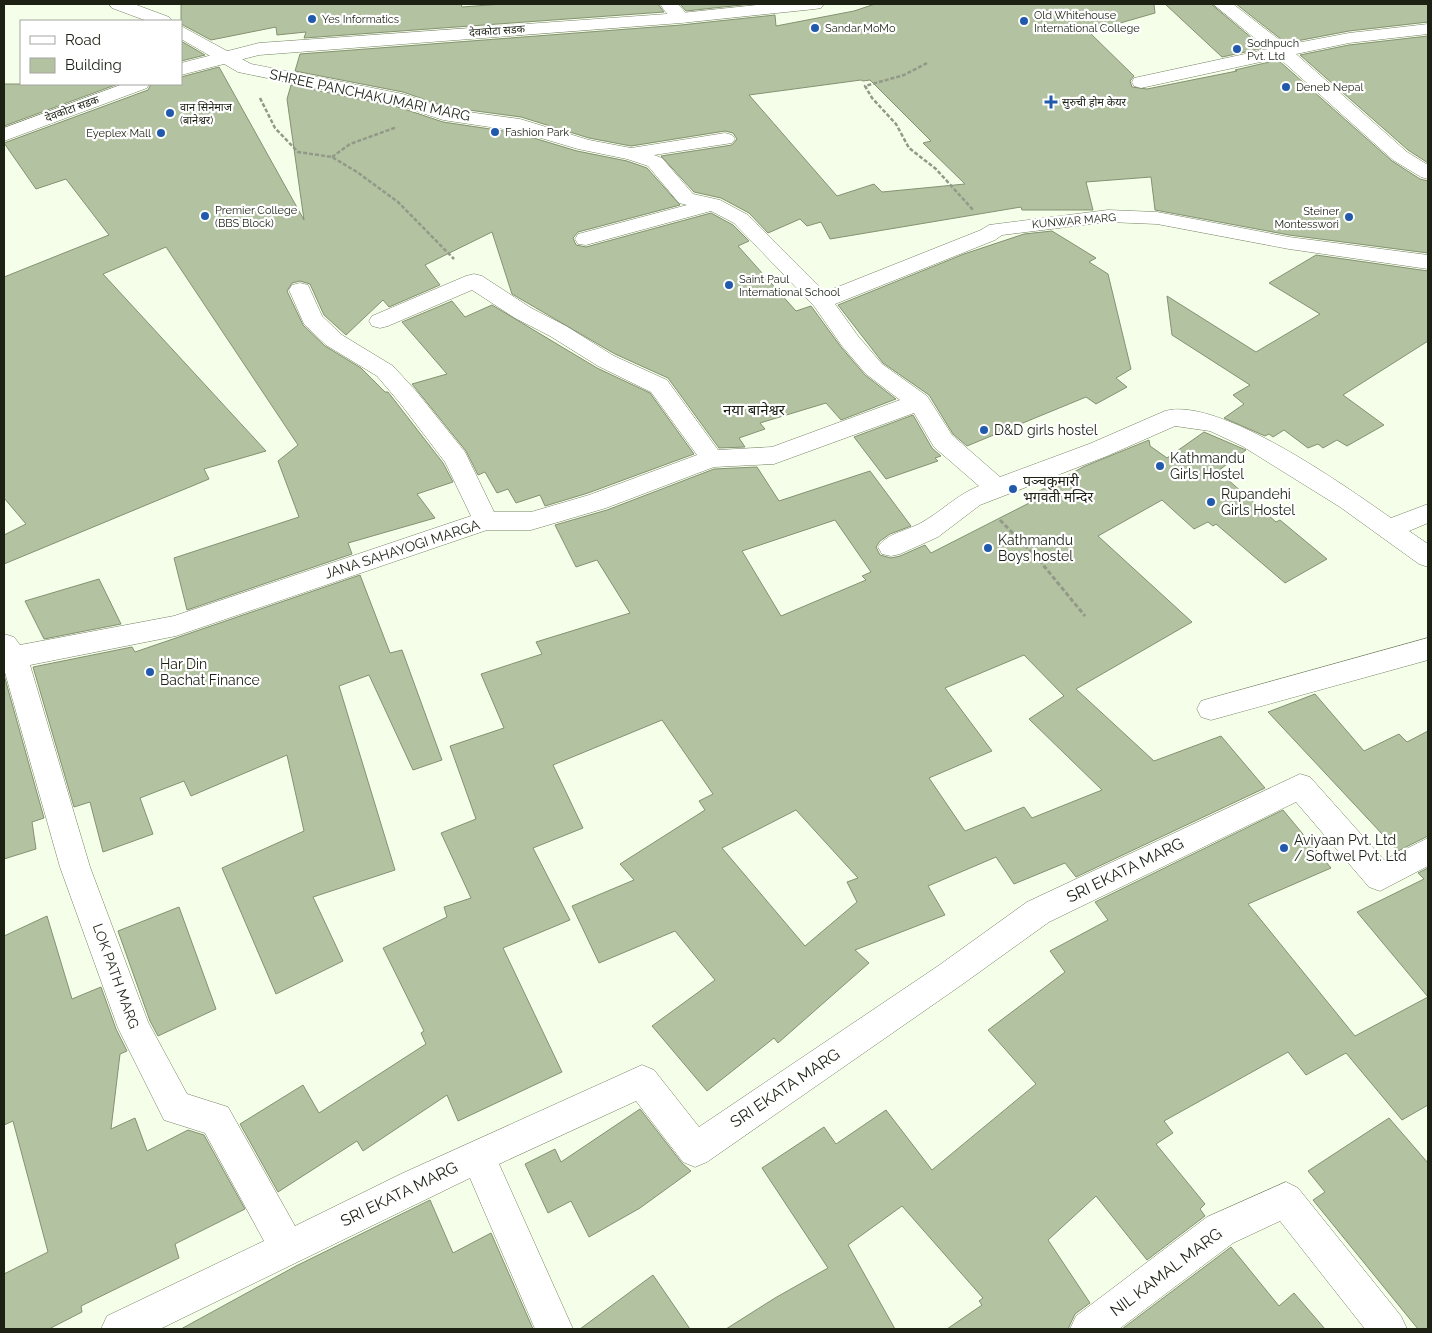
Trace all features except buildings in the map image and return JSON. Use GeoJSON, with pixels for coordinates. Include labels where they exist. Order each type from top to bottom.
{"type":"FeatureCollection","features":[{"type":"Feature","properties":{"kind":"street"},"geometry":{"type":"LineString","coordinates":[[124,4],[161,20]]}},
{"type":"Feature","properties":{"kind":"street"},"geometry":{"type":"LineString","coordinates":[[668,4],[681,18]]}},
{"type":"Feature","properties":{"kind":"street","name":"देवकोटा सडक"},"geometry":{"type":"LineString","coordinates":[[182,69],[227,56],[259,50],[681,18],[815,4]]}},
{"type":"Feature","properties":{"kind":"street"},"geometry":{"type":"LineString","coordinates":[[1222,4],[1281,50],[1400,156],[1428,174]]}},
{"type":"Feature","properties":{"kind":"street"},"geometry":{"type":"LineString","coordinates":[[1141,82],[1281,50],[1313,46],[1339,39],[1428,29]]}},
{"type":"Feature","properties":{"kind":"street","name":"SHREE PANCHAKUMARI MARG"},"geometry":{"type":"LineString","coordinates":[[182,32],[245,68],[403,100],[443,114],[520,125],[585,145],[631,154],[655,162],[686,199],[713,204],[741,219],[822,300],[850,341],[874,369],[918,402],[943,441],[997,488]]}},
{"type":"Feature","properties":{"kind":"street","name":"देवकोटा सडक"},"geometry":{"type":"LineString","coordinates":[[4,135],[137,85]]}},
{"type":"Feature","properties":{"kind":"street"},"geometry":{"type":"LineString","coordinates":[[631,154],[698,141],[725,140]]}},
{"type":"Feature","properties":{"kind":"street"},"geometry":{"type":"LineString","coordinates":[[586,238],[633,228],[713,204]]}},
{"type":"Feature","properties":{"kind":"street","name":"KUNWAR MARG"},"geometry":{"type":"LineString","coordinates":[[822,300],[988,236],[996,229],[1108,216],[1157,218],[1289,243],[1428,262]]}},
{"type":"Feature","properties":{"kind":"street"},"geometry":{"type":"LineString","coordinates":[[380,321],[474,281],[523,313],[558,331],[606,361],[659,386],[712,459]]}},
{"type":"Feature","properties":{"kind":"street"},"geometry":{"type":"LineString","coordinates":[[300,290],[312,319],[334,340],[385,371],[408,397],[456,458],[486,521]]}},
{"type":"Feature","properties":{"kind":"street","name":"JANA SAHAYOGI MARGA"},"geometry":{"type":"LineString","coordinates":[[9,650],[176,626],[304,581],[486,521],[531,521],[597,502],[712,459],[774,455],[918,402]]}},
{"type":"Feature","properties":{"kind":"street"},"geometry":{"type":"LineString","coordinates":[[892,547],[929,530],[971,499],[1098,450],[1173,417],[1216,424],[1251,440],[1349,500],[1428,558]]}},
{"type":"Feature","properties":{"kind":"street"},"geometry":{"type":"LineString","coordinates":[[1388,529],[1428,513]]}},
{"type":"Feature","properties":{"kind":"street"},"geometry":{"type":"LineString","coordinates":[[1211,710],[1428,649]]}},
{"type":"Feature","properties":{"kind":"street","name":"LOK PATH MARG"},"geometry":{"type":"LineString","coordinates":[[9,650],[75,867],[134,1028],[176,1108],[216,1119],[288,1250]]}},
{"type":"Feature","properties":{"kind":"street","name":"SRI EKATA MARG"},"geometry":{"type":"LineString","coordinates":[[120,1329],[288,1250],[478,1156],[642,1081],[695,1150],[949,976],[1038,912],[1300,786],[1380,878],[1428,851]]}},
{"type":"Feature","properties":{"kind":"street"},"geometry":{"type":"LineString","coordinates":[[478,1156],[554,1329]]}},
{"type":"Feature","properties":{"kind":"street","name":"NIL KAMAL MARG"},"geometry":{"type":"LineString","coordinates":[[1089,1329],[1220,1230],[1286,1200],[1388,1329]]}},
{"type":"Feature","properties":{"kind":"path"},"geometry":{"type":"LineString","coordinates":[[927,63],[904,75],[865,86],[872,98],[896,124],[909,148],[936,169],[970,204],[988,236]]}},
{"type":"Feature","properties":{"kind":"path"},"geometry":{"type":"LineString","coordinates":[[245,68],[275,128],[298,152],[332,157],[398,202],[474,281]]}},
{"type":"Feature","properties":{"kind":"path"},"geometry":{"type":"LineString","coordinates":[[332,157],[350,144],[443,114]]}},
{"type":"Feature","properties":{"kind":"path"},"geometry":{"type":"LineString","coordinates":[[971,499],[996,516],[1009,528],[1039,560],[1085,616]]}},
{"type":"Feature","properties":{"kind":"place","name":"Yes Informatics"},"geometry":{"type":"Point","coordinates":[312,19]}},
{"type":"Feature","properties":{"kind":"place","name":"Old Whitehouse International College"},"geometry":{"type":"Point","coordinates":[1024,21]}},
{"type":"Feature","properties":{"kind":"place","name":"Sandar MoMo"},"geometry":{"type":"Point","coordinates":[815,28]}},
{"type":"Feature","properties":{"kind":"place","name":"Sodhpuch Pvt. Ltd"},"geometry":{"type":"Point","coordinates":[1237,49]}},
{"type":"Feature","properties":{"kind":"place","name":"Deneb Nepal"},"geometry":{"type":"Point","coordinates":[1286,87]}},
{"type":"Feature","properties":{"kind":"place","name":"सुरुची होम केयर"},"geometry":{"type":"Point","coordinates":[1051,102]}},
{"type":"Feature","properties":{"kind":"place","name":"वान सिनेमाज (बानेश्वर)"},"geometry":{"type":"Point","coordinates":[170,113]}},
{"type":"Feature","properties":{"kind":"place","name":"Fashion Park"},"geometry":{"type":"Point","coordinates":[495,132]}},
{"type":"Feature","properties":{"kind":"place","name":"Eyeplex Mall"},"geometry":{"type":"Point","coordinates":[161,133]}},
{"type":"Feature","properties":{"kind":"place","name":"Premier College (BBS Block)"},"geometry":{"type":"Point","coordinates":[205,216]}},
{"type":"Feature","properties":{"kind":"place","name":"Steiner Montesswori"},"geometry":{"type":"Point","coordinates":[1349,217]}},
{"type":"Feature","properties":{"kind":"place","name":"Saint Paul International School"},"geometry":{"type":"Point","coordinates":[729,285]}},
{"type":"Feature","properties":{"kind":"place","name":"D&D girls hostel"},"geometry":{"type":"Point","coordinates":[984,430]}},
{"type":"Feature","properties":{"kind":"place","name":"Kathmandu Girls Hostel"},"geometry":{"type":"Point","coordinates":[1160,466]}},
{"type":"Feature","properties":{"kind":"place","name":"पञ्चकुमारी भगवती मन्दिर"},"geometry":{"type":"Point","coordinates":[1013,489]}},
{"type":"Feature","properties":{"kind":"place","name":"Rupandehi Girls Hostel"},"geometry":{"type":"Point","coordinates":[1211,502]}},
{"type":"Feature","properties":{"kind":"place","name":"Kathmandu Boys hostel"},"geometry":{"type":"Point","coordinates":[988,548]}},
{"type":"Feature","properties":{"kind":"place","name":"Har Din Bachat Finance"},"geometry":{"type":"Point","coordinates":[150,672]}},
{"type":"Feature","properties":{"kind":"place","name":"Aviyaan Pvt. Ltd / Softwel Pvt. Ltd"},"geometry":{"type":"Point","coordinates":[1284,848]}},
{"type":"Feature","properties":{"kind":"district","name":"नया बानेश्वर"},"geometry":{"type":"Point","coordinates":[754,410]}}]}
